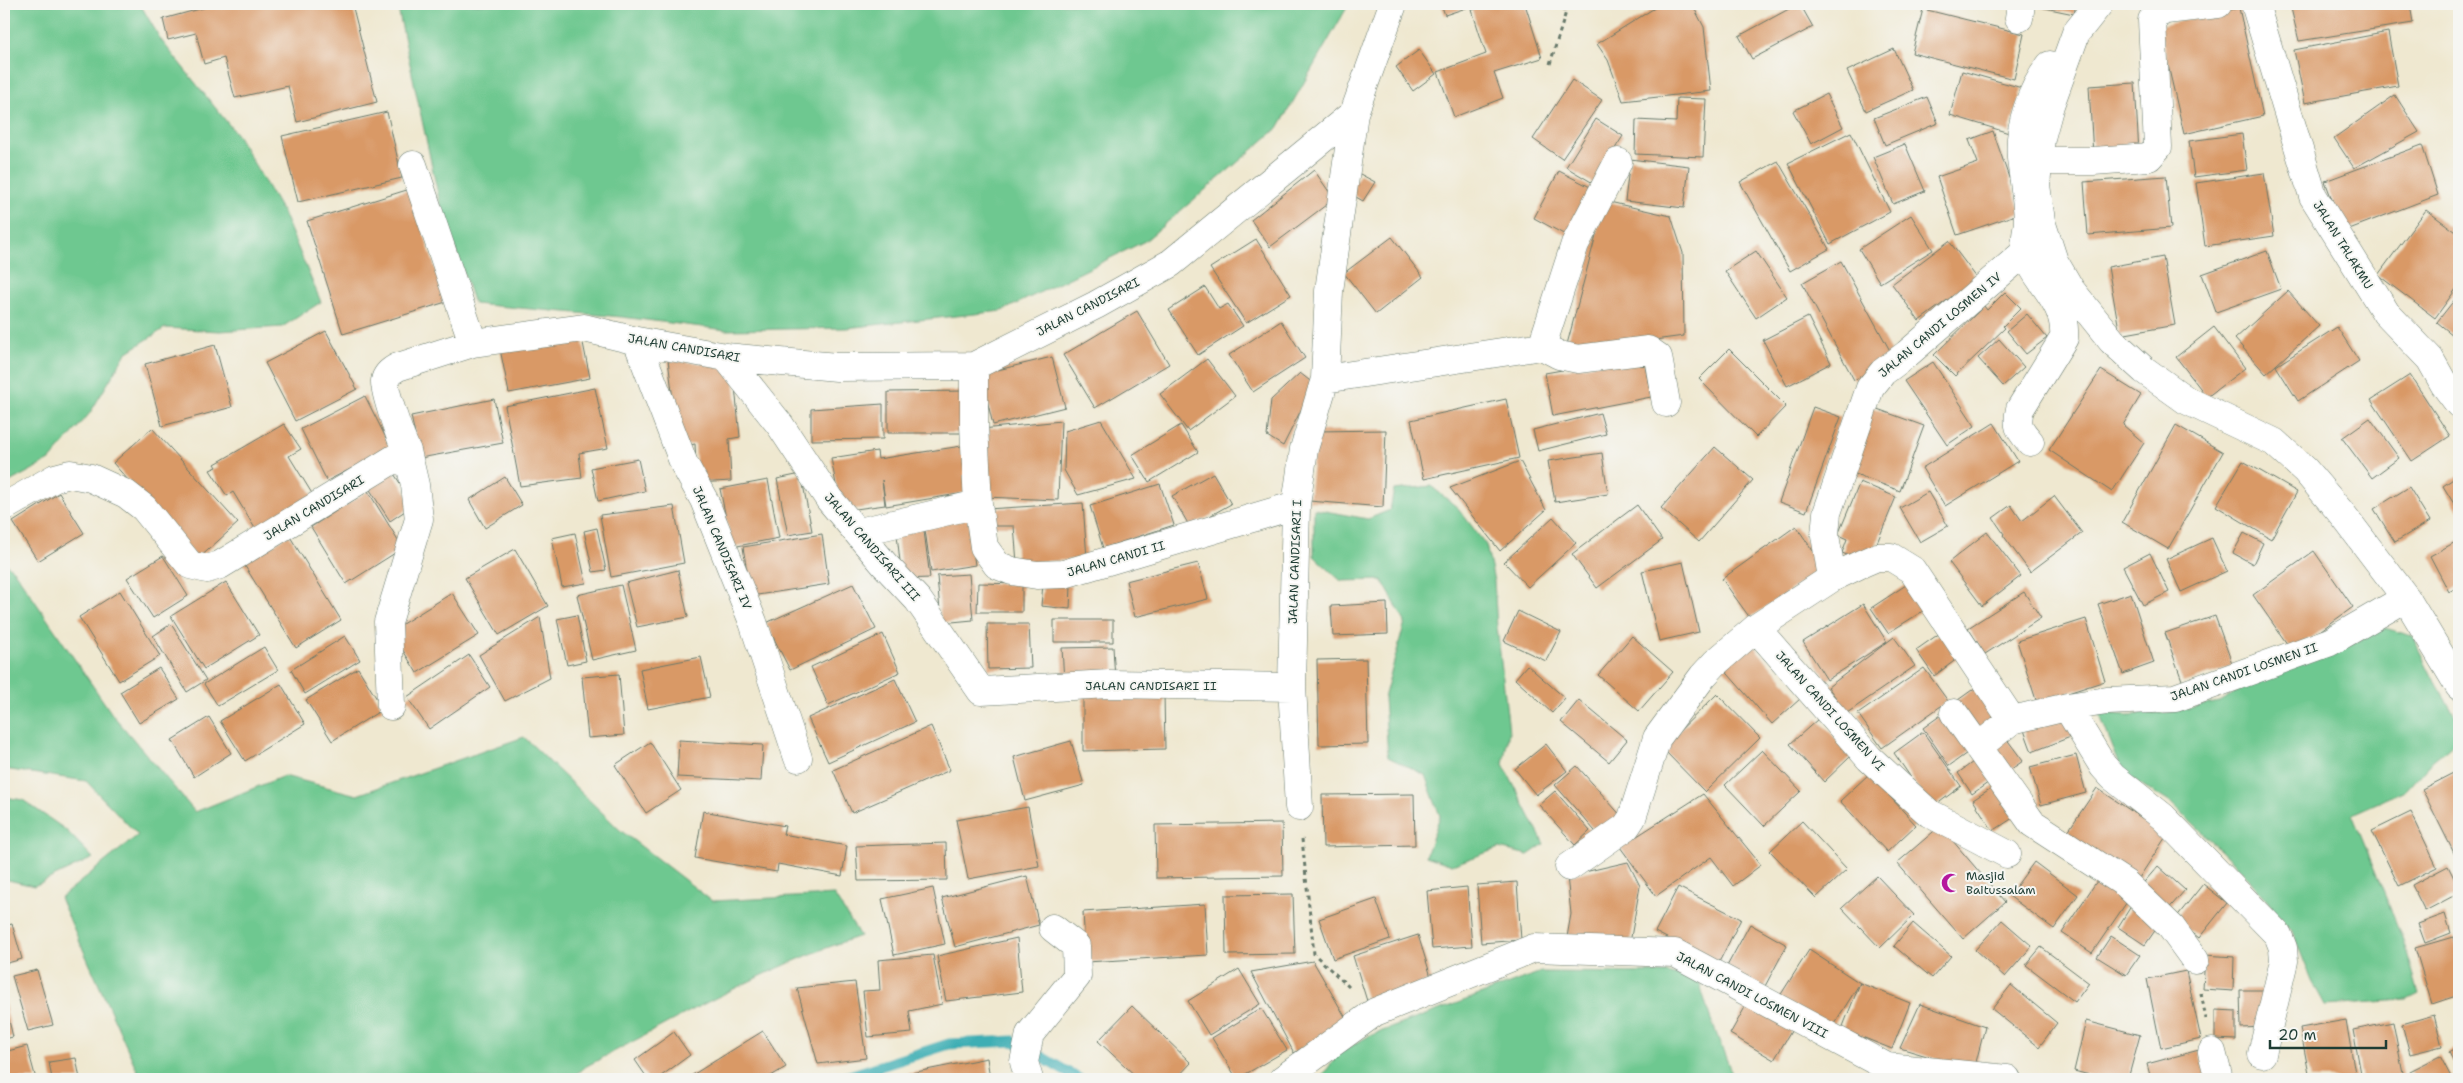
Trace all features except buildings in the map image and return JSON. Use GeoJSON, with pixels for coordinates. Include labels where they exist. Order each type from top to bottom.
{"type":"FeatureCollection","features":[{"type":"Feature","properties":{"kind":"street"},"geometry":{"type":"LineString","coordinates":[[1354,113],[1393,4]]}},
{"type":"Feature","properties":{"kind":"street"},"geometry":{"type":"LineString","coordinates":[[2030,442],[2021,431],[2017,421],[2020,409],[2064,338],[2064,328],[2061,313],[2025,252],[2028,220],[2021,156],[2027,108],[2046,71],[2099,4]]}},
{"type":"Feature","properties":{"kind":"street"},"geometry":{"type":"LineString","coordinates":[[2040,161],[2149,158],[2158,147],[2152,20],[2155,15],[2166,10],[2218,4]]}},
{"type":"Feature","properties":{"kind":"street","name":"JALAN TALAKMU"},"geometry":{"type":"LineString","coordinates":[[2255,4],[2313,196],[2386,313],[2430,359],[2444,384],[2459,404]]}},
{"type":"Feature","properties":{"kind":"street"},"geometry":{"type":"LineString","coordinates":[[2076,33],[2045,120],[2036,185],[2041,221],[2054,261],[2071,290],[2107,335],[2144,370],[2186,400],[2274,442],[2305,470],[2343,515],[2406,598],[2459,686]]}},
{"type":"Feature","properties":{"kind":"street","name":"JALAN CANDISARI"},"geometry":{"type":"LineString","coordinates":[[4,508],[55,478],[70,474],[91,478],[126,494],[144,508],[190,565],[207,569],[220,564],[407,451],[400,437],[385,382],[389,372],[398,367],[473,343],[584,328],[637,341],[726,357],[837,367],[974,366],[1096,305],[1171,263],[1354,113]]}},
{"type":"Feature","properties":{"kind":"street","name":"JALAN CANDISARI I"},"geometry":{"type":"LineString","coordinates":[[1299,807],[1292,687],[1296,504],[1304,449],[1325,380],[1329,291],[1354,113]]}},
{"type":"Feature","properties":{"kind":"street"},"geometry":{"type":"LineString","coordinates":[[1542,346],[1575,244],[1618,162]]}},
{"type":"Feature","properties":{"kind":"street"},"geometry":{"type":"LineString","coordinates":[[413,165],[473,343]]}},
{"type":"Feature","properties":{"kind":"street","name":"JALAN CANDI LOSMEN IV"},"geometry":{"type":"LineString","coordinates":[[1832,578],[1825,535],[1827,513],[1870,388],[1883,372],[1907,354],[2025,252]]}},
{"type":"Feature","properties":{"kind":"street","name":"JALAN CANDISARI IV"},"geometry":{"type":"LineString","coordinates":[[637,341],[684,464],[704,500],[753,622],[798,758]]}},
{"type":"Feature","properties":{"kind":"street"},"geometry":{"type":"LineString","coordinates":[[1325,380],[1542,346],[1568,358],[1578,359],[1648,350],[1658,356],[1666,403]]}},
{"type":"Feature","properties":{"kind":"street","name":"JALAN CANDISARI III"},"geometry":{"type":"LineString","coordinates":[[726,357],[780,425],[829,499],[884,565],[918,600],[980,692]]}},
{"type":"Feature","properties":{"kind":"street","name":"JALAN CANDI II"},"geometry":{"type":"LineString","coordinates":[[974,366],[974,425],[978,504],[984,547],[997,565],[1012,571],[1037,576],[1064,574],[1296,504]]}},
{"type":"Feature","properties":{"kind":"street"},"geometry":{"type":"LineString","coordinates":[[392,706],[388,622],[419,519],[415,485],[407,451]]}},
{"type":"Feature","properties":{"kind":"street"},"geometry":{"type":"LineString","coordinates":[[858,532],[978,504]]}},
{"type":"Feature","properties":{"kind":"street"},"geometry":{"type":"LineString","coordinates":[[1569,867],[1626,826],[1632,818],[1657,738],[1704,676],[1756,628],[1832,578],[1877,557],[1891,557],[1912,570],[2012,720],[1978,747]]}},
{"type":"Feature","properties":{"kind":"street","name":"JALAN CANDI LOSMEN II"},"geometry":{"type":"LineString","coordinates":[[2012,720],[2067,707],[2106,701],[2175,698],[2330,642],[2406,598]]}},
{"type":"Feature","properties":{"kind":"street","name":"JALAN CANDI LOSMEN VI"},"geometry":{"type":"LineString","coordinates":[[1756,628],[1869,758],[1895,782],[1929,812],[2006,854]]}},
{"type":"Feature","properties":{"kind":"street","name":"JALAN CANDISARI II"},"geometry":{"type":"LineString","coordinates":[[980,692],[1109,684],[1292,687]]}},
{"type":"Feature","properties":{"kind":"street"},"geometry":{"type":"LineString","coordinates":[[2067,707],[2103,766],[2163,817],[2278,935],[2283,948],[2284,961],[2262,1054]]}},
{"type":"Feature","properties":{"kind":"street"},"geometry":{"type":"LineString","coordinates":[[1954,713],[2032,823],[2126,884],[2171,927],[2195,960]]}},
{"type":"Feature","properties":{"kind":"street"},"geometry":{"type":"LineString","coordinates":[[1026,1071],[1030,1034],[1077,976],[1076,946],[1053,928]]}},
{"type":"Feature","properties":{"kind":"street","name":"JALAN CANDI LOSMEN VIII"},"geometry":{"type":"LineString","coordinates":[[1283,1079],[1375,1012],[1534,948],[1675,953],[1887,1067],[2007,1079]]}},
{"type":"Feature","properties":{"kind":"street"},"geometry":{"type":"LineString","coordinates":[[2212,1052],[2219,1079]]}},
{"type":"Feature","properties":{"kind":"path"},"geometry":{"type":"LineString","coordinates":[[1550,64],[1566,12],[1562,4]]}},
{"type":"Feature","properties":{"kind":"path"},"geometry":{"type":"LineString","coordinates":[[1299,807],[1314,954],[1375,1012]]}},
{"type":"Feature","properties":{"kind":"green space"},"geometry":{"type":"Polygon","coordinates":[[[4,4],[140,4],[161,40],[238,136],[284,215],[321,302],[282,327],[220,331],[165,328],[126,353],[90,413],[50,460],[4,485],[4,4]]]}},
{"type":"Feature","properties":{"kind":"green space"},"geometry":{"type":"Polygon","coordinates":[[[397,4],[1349,4],[1278,128],[1145,241],[1002,311],[846,328],[726,330],[622,317],[474,304],[439,199],[397,4]]]}},
{"type":"Feature","properties":{"kind":"green space"},"geometry":{"type":"Polygon","coordinates":[[[1431,486],[1458,508],[1486,545],[1494,581],[1497,627],[1509,731],[1503,764],[1544,844],[1528,855],[1499,848],[1452,865],[1426,856],[1440,816],[1425,775],[1388,757],[1384,698],[1405,622],[1382,580],[1341,581],[1314,556],[1314,509],[1368,519],[1390,510],[1394,490],[1431,486]]]}},
{"type":"Feature","properties":{"kind":"green space"},"geometry":{"type":"Polygon","coordinates":[[[4,562],[15,572],[112,714],[195,812],[284,776],[357,795],[524,737],[620,830],[712,901],[834,895],[860,936],[753,979],[583,1068],[571,1079],[141,1079],[60,898],[138,835],[86,781],[4,769],[4,562]]]}},
{"type":"Feature","properties":{"kind":"green space"},"geometry":{"type":"Polygon","coordinates":[[[2385,628],[2412,636],[2437,686],[2459,722],[2459,739],[2433,760],[2406,790],[2352,814],[2403,940],[2419,994],[2407,1000],[2325,1005],[2312,981],[2292,931],[2243,872],[2171,803],[2123,773],[2099,713],[2128,715],[2169,712],[2219,702],[2257,679],[2326,655],[2385,628]]]}},
{"type":"Feature","properties":{"kind":"green space"},"geometry":{"type":"Polygon","coordinates":[[[4,797],[23,800],[66,830],[93,858],[34,886],[4,879],[4,797]]]}},
{"type":"Feature","properties":{"kind":"green space"},"geometry":{"type":"Polygon","coordinates":[[[1541,972],[1666,973],[1699,981],[1710,1017],[1734,1079],[1320,1079],[1339,1053],[1369,1036],[1541,972]]]}},
{"type":"Feature","properties":{"kind":"waterway"},"geometry":{"type":"LineString","coordinates":[[840,1079],[949,1044],[1014,1041],[1079,1079]]}},
{"type":"Feature","properties":{"kind":"place","name":"Masjid Baitussalam"},"geometry":{"type":"Point","coordinates":[1951,883]}}]}
